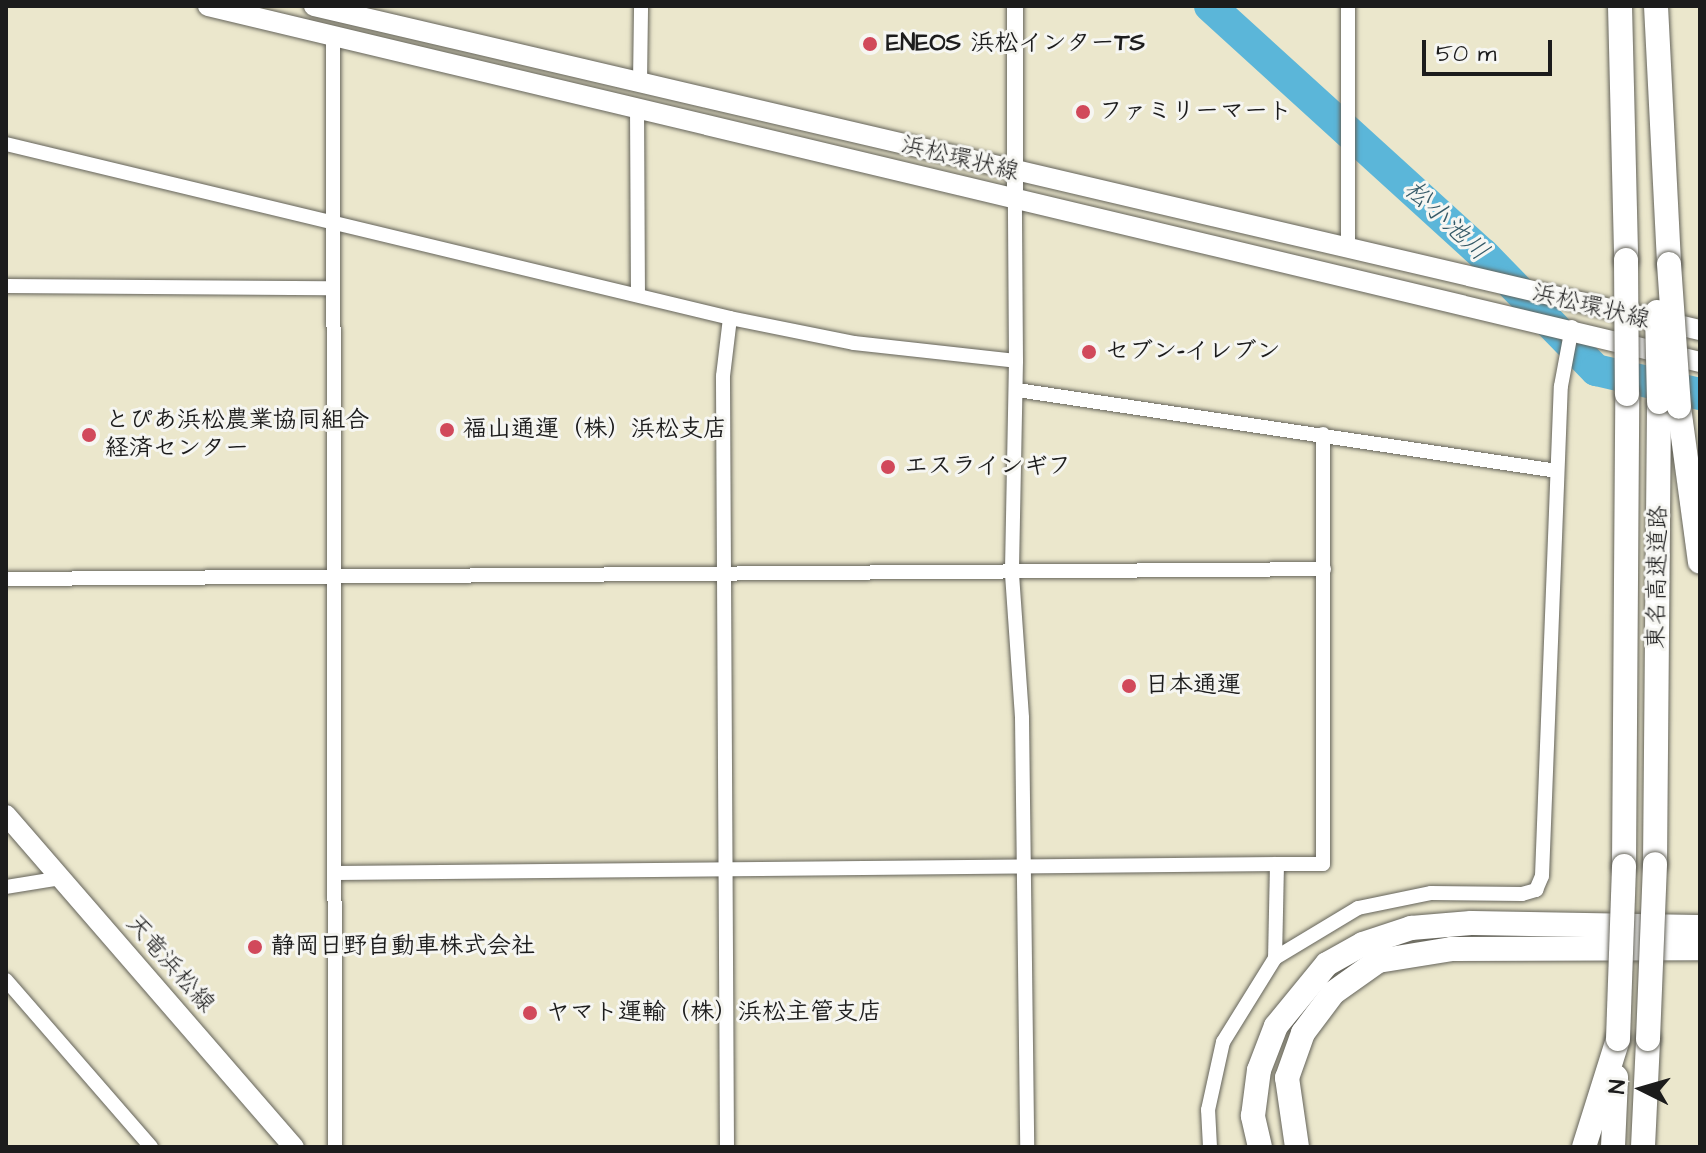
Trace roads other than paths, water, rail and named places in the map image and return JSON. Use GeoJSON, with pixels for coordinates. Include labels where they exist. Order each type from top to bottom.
{"type":"FeatureCollection","features":[{"type":"Feature","properties":{"kind":"highway","name":"東名高速道路"},"geometry":{"type":"LineString","coordinates":[[1613,1147],[1624,866],[1627,394],[1620,6]]}},
{"type":"Feature","properties":{"kind":"highway","name":"東名高速道路"},"geometry":{"type":"LineString","coordinates":[[1643,1147],[1669,404],[1654,6]]}},
{"type":"Feature","properties":{"kind":"highway"},"geometry":{"type":"LineString","coordinates":[[1669,404],[1700,562]]}},
{"type":"Feature","properties":{"kind":"highway"},"geometry":{"type":"LineString","coordinates":[[1260,1147],[1253,1116],[1259,1070],[1276,1026],[1319,972],[1363,944],[1411,928],[1471,923],[1700,927]]}},
{"type":"Feature","properties":{"kind":"highway"},"geometry":{"type":"LineString","coordinates":[[1297,1147],[1287,1078],[1303,1033],[1333,993],[1378,961],[1451,949],[1700,948]]}},
{"type":"Feature","properties":{"kind":"highway"},"geometry":{"type":"LineString","coordinates":[[1584,1147],[1618,1039]]}},
{"type":"Feature","properties":{"kind":"main road","name":"浜松環状線"},"geometry":{"type":"LineString","coordinates":[[208,6],[1015,199],[1580,329],[1700,362]]}},
{"type":"Feature","properties":{"kind":"main road","name":"浜松環状線"},"geometry":{"type":"LineString","coordinates":[[323,7],[1015,168],[1348,250],[1700,330]]}},
{"type":"Feature","properties":{"kind":"main road","name":"天竜浜松線"},"geometry":{"type":"LineString","coordinates":[[6,815],[294,1147]]}},
{"type":"Feature","properties":{"kind":"street"},"geometry":{"type":"LineString","coordinates":[[640,82],[641,6]]}},
{"type":"Feature","properties":{"kind":"street"},"geometry":{"type":"LineString","coordinates":[[1015,6],[1017,390],[1012,574],[1026,868],[1027,1147]]}},
{"type":"Feature","properties":{"kind":"street"},"geometry":{"type":"LineString","coordinates":[[1348,6],[1348,250]]}},
{"type":"Feature","properties":{"kind":"street"},"geometry":{"type":"LineString","coordinates":[[333,37],[328,288],[336,873],[335,1147]]}},
{"type":"Feature","properties":{"kind":"street"},"geometry":{"type":"LineString","coordinates":[[637,107],[638,294]]}},
{"type":"Feature","properties":{"kind":"street"},"geometry":{"type":"LineString","coordinates":[[6,144],[730,318],[854,343],[1016,361]]}},
{"type":"Feature","properties":{"kind":"street"},"geometry":{"type":"LineString","coordinates":[[6,286],[328,288]]}},
{"type":"Feature","properties":{"kind":"street"},"geometry":{"type":"LineString","coordinates":[[727,1147],[722,871],[723,376],[730,318]]}},
{"type":"Feature","properties":{"kind":"street"},"geometry":{"type":"LineString","coordinates":[[1210,1147],[1208,1110],[1223,1042],[1275,958],[1358,908],[1431,893],[1536,890],[1546,864],[1557,471],[1564,357],[1580,329]]}},
{"type":"Feature","properties":{"kind":"street"},"geometry":{"type":"LineString","coordinates":[[1017,390],[1557,471]]}},
{"type":"Feature","properties":{"kind":"street"},"geometry":{"type":"LineString","coordinates":[[336,873],[1323,864],[1323,434]]}},
{"type":"Feature","properties":{"kind":"street"},"geometry":{"type":"LineString","coordinates":[[6,579],[725,571],[1012,574],[1324,569]]}},
{"type":"Feature","properties":{"kind":"street"},"geometry":{"type":"LineString","coordinates":[[1275,958],[1277,864]]}},
{"type":"Feature","properties":{"kind":"street"},"geometry":{"type":"LineString","coordinates":[[6,887],[61,878]]}},
{"type":"Feature","properties":{"kind":"street"},"geometry":{"type":"LineString","coordinates":[[6,980],[151,1147]]}},
{"type":"Feature","properties":{"kind":"waterway","name":"松小池川"},"geometry":{"type":"LineString","coordinates":[[1210,6],[1483,254],[1596,370],[1700,394]]}},
{"type":"Feature","properties":{"kind":"place","name":"ENEOS 浜松インターTS"},"geometry":{"type":"Point","coordinates":[870,44]}},
{"type":"Feature","properties":{"kind":"place","name":"ファミリーマート"},"geometry":{"type":"Point","coordinates":[1083,112]}},
{"type":"Feature","properties":{"kind":"place","name":"セブン-イレブン"},"geometry":{"type":"Point","coordinates":[1089,352]}},
{"type":"Feature","properties":{"kind":"place","name":"福山通運（株）浜松支店"},"geometry":{"type":"Point","coordinates":[447,430]}},
{"type":"Feature","properties":{"kind":"place","name":"とぴあ浜松農業協同組合 経済センター"},"geometry":{"type":"Point","coordinates":[89,435]}},
{"type":"Feature","properties":{"kind":"place","name":"エスラインギフ"},"geometry":{"type":"Point","coordinates":[888,467]}},
{"type":"Feature","properties":{"kind":"place","name":"日本通運"},"geometry":{"type":"Point","coordinates":[1129,686]}},
{"type":"Feature","properties":{"kind":"place","name":"静岡日野自動車株式会社"},"geometry":{"type":"Point","coordinates":[255,947]}},
{"type":"Feature","properties":{"kind":"place","name":"ヤマト運輸（株）浜松主管支店"},"geometry":{"type":"Point","coordinates":[530,1013]}}]}
